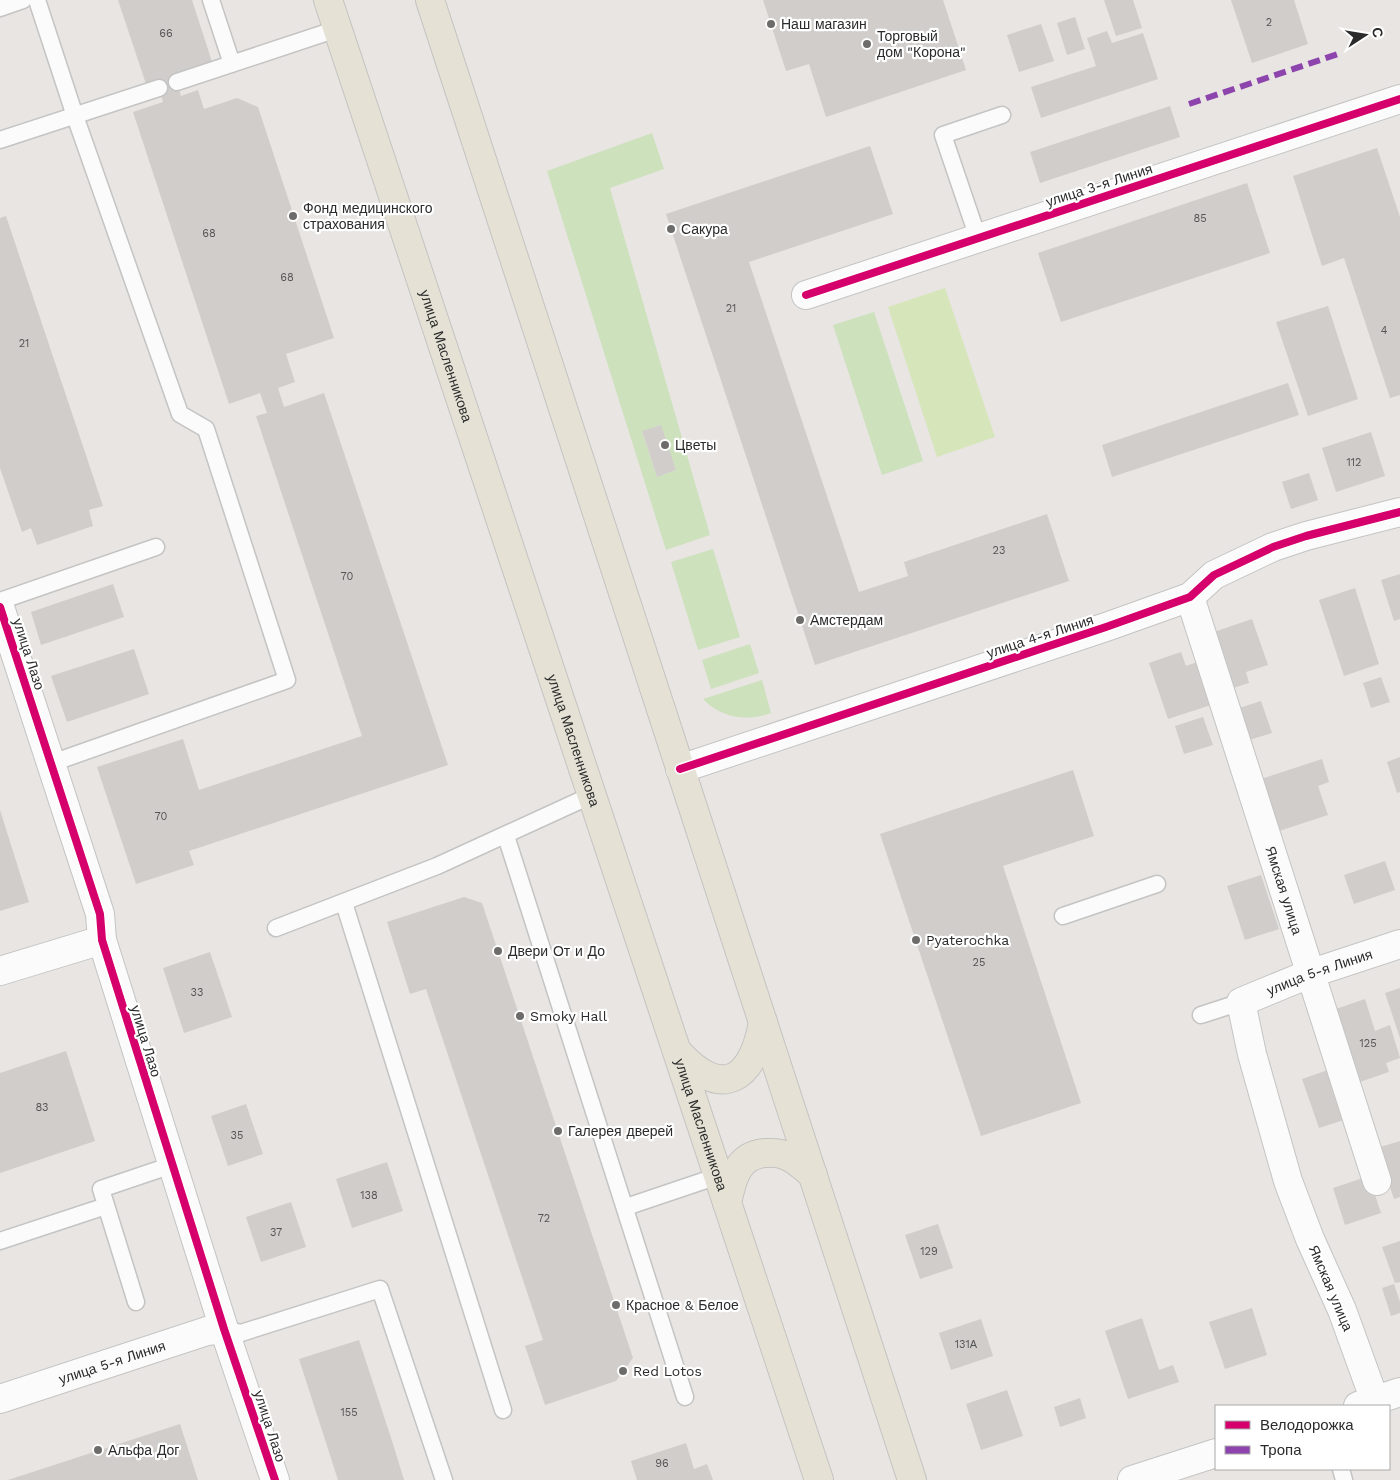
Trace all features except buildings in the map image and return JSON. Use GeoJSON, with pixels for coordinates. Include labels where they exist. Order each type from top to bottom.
{"type":"FeatureCollection","features":[{"type":"Feature","properties":{"kind":"main road","name":"улица Масленникова"},"geometry":{"type":"LineString","coordinates":[[328,0],[819,1480]]}},
{"type":"Feature","properties":{"kind":"main road"},"geometry":{"type":"LineString","coordinates":[[430,0],[912,1480]]}},
{"type":"Feature","properties":{"kind":"main road"},"geometry":{"type":"LineString","coordinates":[[677,1051],[703,1075],[719,1079],[734,1076],[747,1068],[754,1058],[763,1022]]}},
{"type":"Feature","properties":{"kind":"main road"},"geometry":{"type":"LineString","coordinates":[[727,1203],[732,1180],[738,1166],[748,1158],[758,1154],[775,1152],[785,1155],[812,1175]]}},
{"type":"Feature","properties":{"kind":"street","name":"улица 3-я Линия"},"geometry":{"type":"LineString","coordinates":[[806,295],[1400,98]]}},
{"type":"Feature","properties":{"kind":"street","name":"улица 4-я Линия"},"geometry":{"type":"LineString","coordinates":[[680,769],[1190,597],[1214,575],[1273,547],[1306,536],[1400,512]]}},
{"type":"Feature","properties":{"kind":"street","name":"Ямская улица"},"geometry":{"type":"LineString","coordinates":[[1190,597],[1377,1182]]}},
{"type":"Feature","properties":{"kind":"street","name":"улица Лазо"},"geometry":{"type":"LineString","coordinates":[[0,607],[100,914],[102,940],[172,1165],[224,1329],[275,1480]]}},
{"type":"Feature","properties":{"kind":"street"},"geometry":{"type":"LineString","coordinates":[[0,971],[102,940]]}},
{"type":"Feature","properties":{"kind":"street","name":"улица 5-я Линия"},"geometry":{"type":"LineString","coordinates":[[1241,1002],[1309,974],[1400,944]]}},
{"type":"Feature","properties":{"kind":"street","name":"Ямская улица"},"geometry":{"type":"LineString","coordinates":[[1241,1002],[1252,1054],[1288,1181],[1310,1239],[1342,1310],[1366,1404]]}},
{"type":"Feature","properties":{"kind":"street","name":"улица 5-я Линия"},"geometry":{"type":"LineString","coordinates":[[0,1399],[207,1331],[224,1329]]}},
{"type":"Feature","properties":{"kind":"street"},"geometry":{"type":"LineString","coordinates":[[1366,1404],[1400,1392]]}},
{"type":"Feature","properties":{"kind":"street"},"geometry":{"type":"LineString","coordinates":[[1132,1480],[1215,1453]]}},
{"type":"Feature","properties":{"kind":"lane"},"geometry":{"type":"LineString","coordinates":[[0,8],[23,0]]}},
{"type":"Feature","properties":{"kind":"lane"},"geometry":{"type":"LineString","coordinates":[[37,0],[75,116],[180,414],[206,429],[287,680],[52,763]]}},
{"type":"Feature","properties":{"kind":"lane"},"geometry":{"type":"LineString","coordinates":[[211,0],[232,64]]}},
{"type":"Feature","properties":{"kind":"lane"},"geometry":{"type":"LineString","coordinates":[[177,82],[337,29]]}},
{"type":"Feature","properties":{"kind":"lane"},"geometry":{"type":"LineString","coordinates":[[0,140],[159,88]]}},
{"type":"Feature","properties":{"kind":"lane"},"geometry":{"type":"LineString","coordinates":[[978,238],[943,135],[1002,115]]}},
{"type":"Feature","properties":{"kind":"lane"},"geometry":{"type":"LineString","coordinates":[[0,601],[156,547]]}},
{"type":"Feature","properties":{"kind":"lane"},"geometry":{"type":"LineString","coordinates":[[276,928],[344,903],[506,836],[592,795]]}},
{"type":"Feature","properties":{"kind":"lane"},"geometry":{"type":"LineString","coordinates":[[506,836],[686,1396]]}},
{"type":"Feature","properties":{"kind":"lane"},"geometry":{"type":"LineString","coordinates":[[1063,916],[1157,884]]}},
{"type":"Feature","properties":{"kind":"lane"},"geometry":{"type":"LineString","coordinates":[[344,903],[503,1410]]}},
{"type":"Feature","properties":{"kind":"lane"},"geometry":{"type":"LineString","coordinates":[[1201,1015],[1241,1002]]}},
{"type":"Feature","properties":{"kind":"lane"},"geometry":{"type":"LineString","coordinates":[[136,1302],[101,1189],[172,1165]]}},
{"type":"Feature","properties":{"kind":"lane"},"geometry":{"type":"LineString","coordinates":[[626,1206],[718,1176]]}},
{"type":"Feature","properties":{"kind":"lane"},"geometry":{"type":"LineString","coordinates":[[0,1241],[106,1206]]}},
{"type":"Feature","properties":{"kind":"lane"},"geometry":{"type":"LineString","coordinates":[[224,1329],[241,1333],[380,1289],[444,1480]]}},
{"type":"Feature","properties":{"kind":"green space"},"geometry":{"type":"Polygon","coordinates":[[[652,133],[664,169],[610,188],[710,535],[666,550],[547,171],[652,133]],[[660,425],[642,432],[657,477],[676,470],[660,425]]]}},
{"type":"Feature","properties":{"kind":"green space"},"geometry":{"type":"Polygon","coordinates":[[[945,288],[995,437],[937,457],[888,307],[945,288]]]}},
{"type":"Feature","properties":{"kind":"green space"},"geometry":{"type":"Polygon","coordinates":[[[874,312],[923,461],[882,475],[833,325],[874,312]]]}},
{"type":"Feature","properties":{"kind":"green space"},"geometry":{"type":"Polygon","coordinates":[[[713,549],[740,637],[698,650],[671,562],[713,549]]]}},
{"type":"Feature","properties":{"kind":"green space"},"geometry":{"type":"Polygon","coordinates":[[[750,644],[759,673],[711,689],[702,660],[750,644]]]}},
{"type":"Feature","properties":{"kind":"green space"},"geometry":{"type":"Polygon","coordinates":[[[762,680],[771,713],[762,716],[744,718],[726,714],[703,699],[762,680]]]}},
{"type":"Feature","properties":{"kind":"marked path"},"geometry":{"type":"LineString","coordinates":[[1189,104],[1338,54]]}},
{"type":"Feature","properties":{"kind":"cycle path"},"geometry":{"type":"LineString","coordinates":[[806,295],[1400,99]]}},
{"type":"Feature","properties":{"kind":"cycle path"},"geometry":{"type":"LineString","coordinates":[[680,769],[1106,627],[1190,597],[1214,575],[1273,547],[1306,536],[1400,512]]}},
{"type":"Feature","properties":{"kind":"cycle path"},"geometry":{"type":"LineString","coordinates":[[0,607],[100,914],[102,940],[224,1329],[275,1480]]}},
{"type":"Feature","properties":{"kind":"place","name":"Наш магазин"},"geometry":{"type":"Point","coordinates":[771,24]}},
{"type":"Feature","properties":{"kind":"place","name":"Торговый дом \"Корона\""},"geometry":{"type":"Point","coordinates":[867,44]}},
{"type":"Feature","properties":{"kind":"place","name":"Фонд медицинского страхования"},"geometry":{"type":"Point","coordinates":[293,216]}},
{"type":"Feature","properties":{"kind":"place","name":"Сакура"},"geometry":{"type":"Point","coordinates":[671,229]}},
{"type":"Feature","properties":{"kind":"place","name":"Цветы"},"geometry":{"type":"Point","coordinates":[665,445]}},
{"type":"Feature","properties":{"kind":"place","name":"Амстердам"},"geometry":{"type":"Point","coordinates":[800,620]}},
{"type":"Feature","properties":{"kind":"place","name":"Pyaterochka"},"geometry":{"type":"Point","coordinates":[916,940]}},
{"type":"Feature","properties":{"kind":"place","name":"Двери От и До"},"geometry":{"type":"Point","coordinates":[498,951]}},
{"type":"Feature","properties":{"kind":"place","name":"Smoky Hall"},"geometry":{"type":"Point","coordinates":[520,1016]}},
{"type":"Feature","properties":{"kind":"place","name":"Галерея дверей"},"geometry":{"type":"Point","coordinates":[558,1131]}},
{"type":"Feature","properties":{"kind":"place","name":"Красное & Белое"},"geometry":{"type":"Point","coordinates":[616,1305]}},
{"type":"Feature","properties":{"kind":"place","name":"Red Lotos"},"geometry":{"type":"Point","coordinates":[623,1371]}},
{"type":"Feature","properties":{"kind":"place","name":"Альфа Дог"},"geometry":{"type":"Point","coordinates":[98,1450]}}]}
